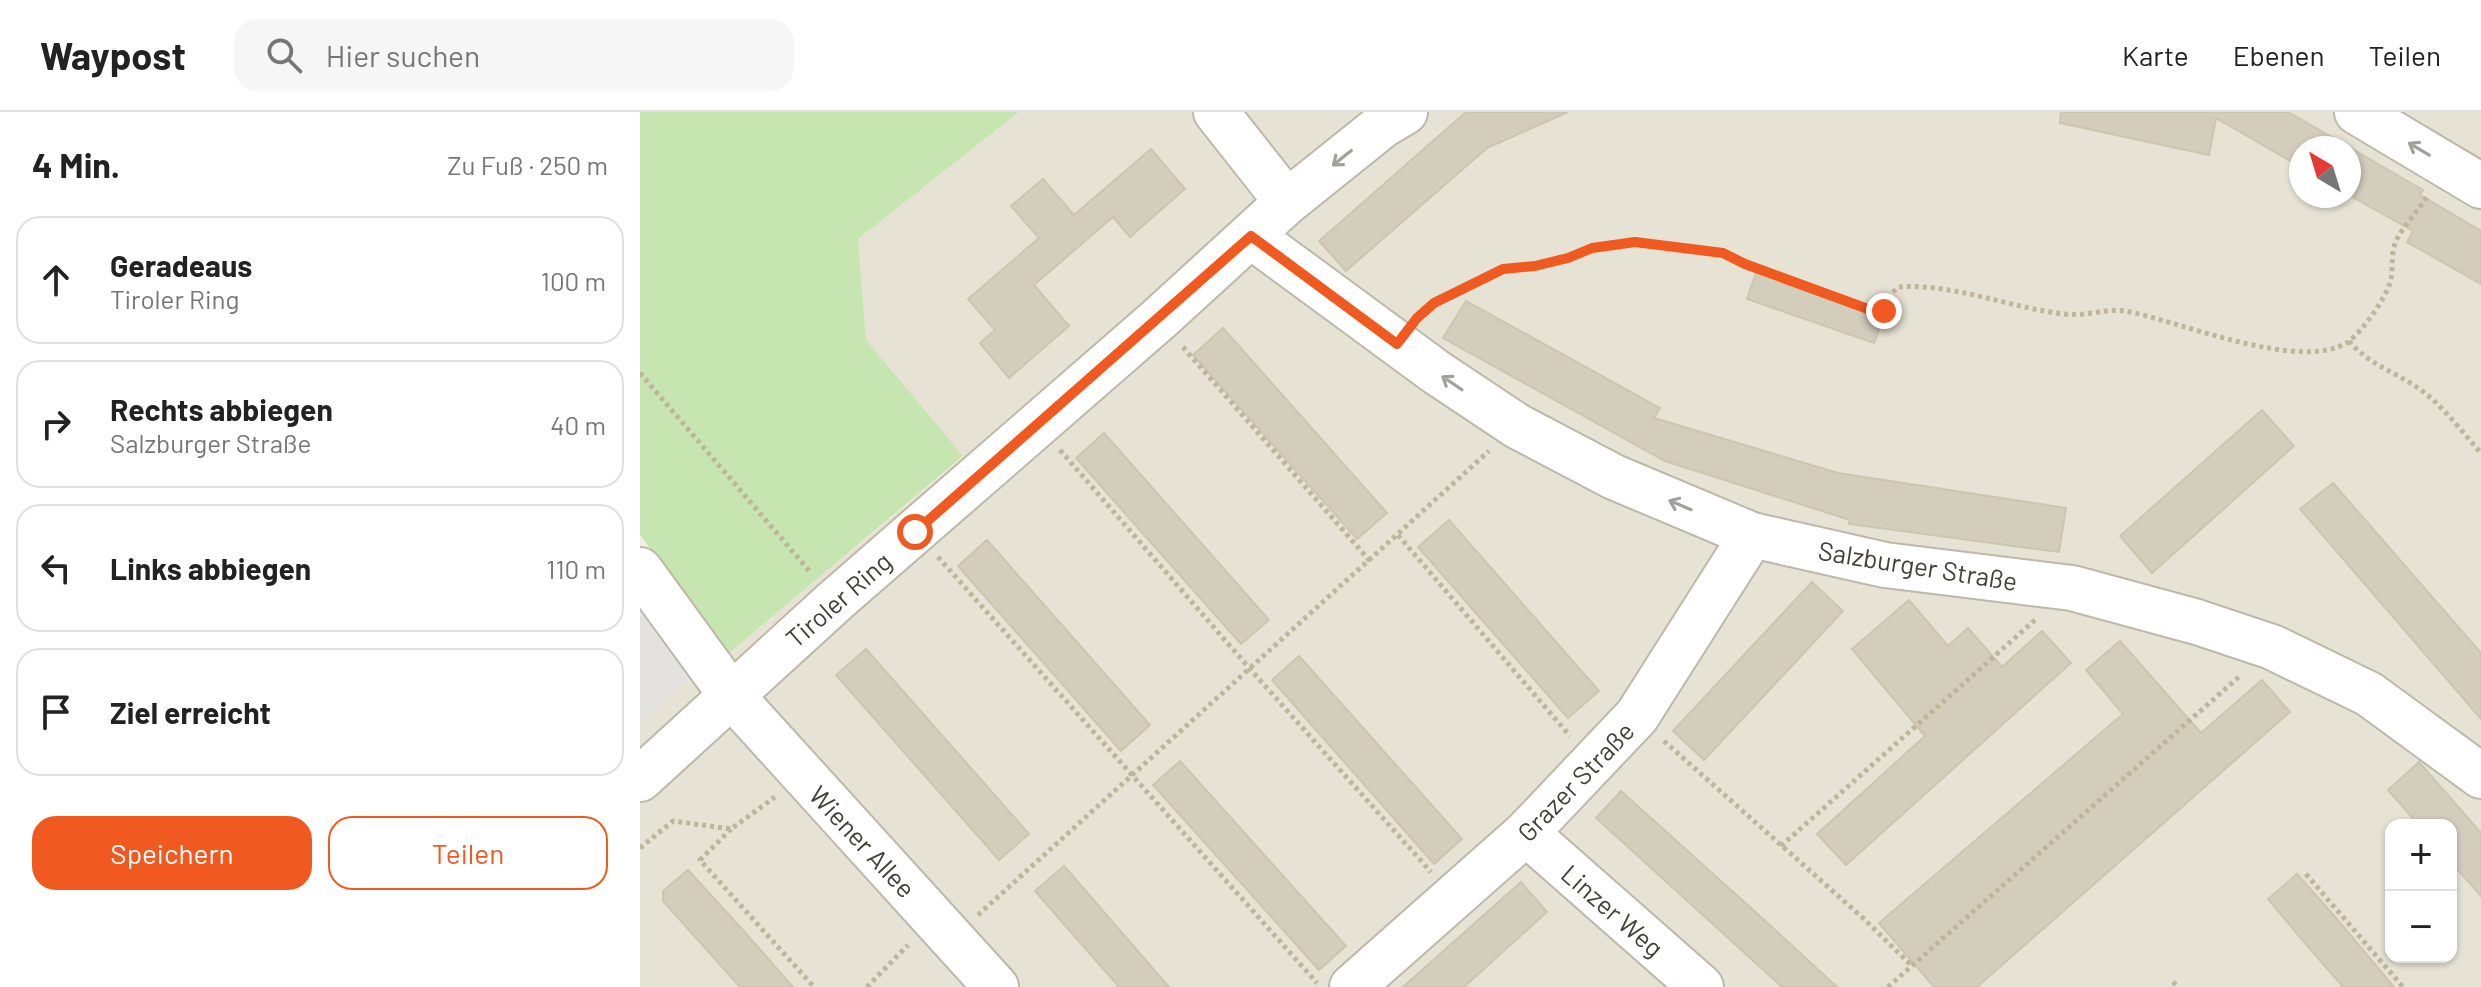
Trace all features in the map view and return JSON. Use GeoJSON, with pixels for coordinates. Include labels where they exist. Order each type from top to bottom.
{"type":"FeatureCollection","features":[{"type":"Feature","properties":{"kind":"street"},"geometry":{"type":"LineString","coordinates":[[1216,112],[1287,202]]}},
{"type":"Feature","properties":{"kind":"street","name":"Tiroler Ring"},"geometry":{"type":"LineString","coordinates":[[640,779],[835,601],[1039,425],[1287,202],[1383,125],[1405,112]]}},
{"type":"Feature","properties":{"kind":"street"},"geometry":{"type":"LineString","coordinates":[[2357,112],[2463,175]]}},
{"type":"Feature","properties":{"kind":"street","name":"Salzburger Straße"},"geometry":{"type":"LineString","coordinates":[[1251,236],[1397,344],[1517,426],[1614,477],[1752,535],[1885,565],[2072,588],[2197,622],[2272,647],[2369,694],[2481,776]]}},
{"type":"Feature","properties":{"kind":"street","name":"Grazer Straße"},"geometry":{"type":"LineString","coordinates":[[1352,987],[1526,833],[1637,716],[1752,535]]}},
{"type":"Feature","properties":{"kind":"street","name":"Wiener Allee"},"geometry":{"type":"LineString","coordinates":[[648,580],[731,695],[996,987]]}},
{"type":"Feature","properties":{"kind":"street","name":"Linzer Weg"},"geometry":{"type":"LineString","coordinates":[[1526,833],[1701,987]]}},
{"type":"Feature","properties":{"kind":"path"},"geometry":{"type":"LineString","coordinates":[[1397,344],[1417,318],[1434,303],[1503,269],[1535,266],[1592,248],[1635,242],[1723,253],[1879,313],[1884,311],[1890,295],[1898,287],[1924,285],[2069,315],[2121,310],[2270,349],[2309,353],[2331,349],[2349,341],[2383,297],[2391,281],[2396,241],[2427,196],[2463,175]]}},
{"type":"Feature","properties":{"kind":"path"},"geometry":{"type":"LineString","coordinates":[[1159,319],[1370,561]]}},
{"type":"Feature","properties":{"kind":"path"},"geometry":{"type":"LineString","coordinates":[[2349,341],[2373,364],[2424,392],[2481,453]]}},
{"type":"Feature","properties":{"kind":"path"},"geometry":{"type":"LineString","coordinates":[[640,373],[835,601]]}},
{"type":"Feature","properties":{"kind":"path"},"geometry":{"type":"LineString","coordinates":[[1039,425],[1453,897]]}},
{"type":"Feature","properties":{"kind":"path"},"geometry":{"type":"LineString","coordinates":[[867,987],[1132,777],[1517,426]]}},
{"type":"Feature","properties":{"kind":"path"},"geometry":{"type":"LineString","coordinates":[[915,532],[1320,987]]}},
{"type":"Feature","properties":{"kind":"path"},"geometry":{"type":"LineString","coordinates":[[1398,535],[1594,764]]}},
{"type":"Feature","properties":{"kind":"path"},"geometry":{"type":"LineString","coordinates":[[1781,846],[2072,588]]}},
{"type":"Feature","properties":{"kind":"path"},"geometry":{"type":"LineString","coordinates":[[1888,987],[2272,647]]}},
{"type":"Feature","properties":{"kind":"path"},"geometry":{"type":"LineString","coordinates":[[1637,716],[1863,918],[1912,966]]}},
{"type":"Feature","properties":{"kind":"path"},"geometry":{"type":"LineString","coordinates":[[804,776],[731,829],[700,860],[814,987]]}},
{"type":"Feature","properties":{"kind":"path"},"geometry":{"type":"LineString","coordinates":[[640,848],[673,821],[731,829]]}},
{"type":"Feature","properties":{"kind":"path"},"geometry":{"type":"LineString","coordinates":[[2306,874],[2403,987]]}},
{"type":"Feature","properties":{"kind":"path"},"geometry":{"type":"LineString","coordinates":[[873,981],[878,987]]}},
{"type":"Feature","properties":{"kind":"shaded area"},"geometry":{"type":"Polygon","coordinates":[[[1019,112],[2481,112],[2481,987],[640,987],[640,723],[699,670],[729,653],[963,457],[866,340],[858,239],[1019,112]]]}},
{"type":"Feature","properties":{"kind":"shaded area"},"geometry":{"type":"Polygon","coordinates":[[[640,604],[699,670],[640,723],[640,604]]]}},
{"type":"Feature","properties":{"kind":"green space"},"geometry":{"type":"Polygon","coordinates":[[[640,112],[1019,112],[858,239],[866,340],[963,456],[729,653],[640,535],[640,112]]]}},
{"type":"Feature","properties":{"kind":"building"},"geometry":{"type":"Polygon","coordinates":[[[1466,112],[1568,112],[1487,148],[1346,271],[1319,241],[1466,112]]]}},
{"type":"Feature","properties":{"kind":"building"},"geometry":{"type":"Polygon","coordinates":[[[2061,112],[2288,112],[2330,136],[2289,136],[2289,160],[2216,118],[2209,155],[2060,123],[2061,112]]]}},
{"type":"Feature","properties":{"kind":"building"},"geometry":{"type":"Polygon","coordinates":[[[1151,149],[1185,189],[1130,237],[1113,217],[1034,285],[1069,326],[1009,378],[980,343],[995,330],[968,299],[1039,238],[1011,206],[1043,179],[1074,215],[1151,149]]]}},
{"type":"Feature","properties":{"kind":"building"},"geometry":{"type":"Polygon","coordinates":[[[2361,154],[2423,190],[2420,195],[2481,231],[2481,284],[2407,242],[2413,231],[2361,202],[2361,154]]]}},
{"type":"Feature","properties":{"kind":"building"},"geometry":{"type":"Polygon","coordinates":[[[1756,273],[1884,317],[1874,343],[1747,299],[1756,273]]]}},
{"type":"Feature","properties":{"kind":"building"},"geometry":{"type":"Polygon","coordinates":[[[1466,301],[1660,408],[1654,418],[1838,473],[2066,508],[2059,552],[1849,524],[1850,520],[1665,461],[1443,338],[1466,301]]]}},
{"type":"Feature","properties":{"kind":"building"},"geometry":{"type":"Polygon","coordinates":[[[1223,328],[1387,513],[1357,539],[1193,355],[1223,328]]]}},
{"type":"Feature","properties":{"kind":"building"},"geometry":{"type":"Polygon","coordinates":[[[2262,410],[2294,446],[2152,573],[2120,536],[2262,410]]]}},
{"type":"Feature","properties":{"kind":"building"},"geometry":{"type":"Polygon","coordinates":[[[1104,433],[1269,620],[1241,644],[1076,458],[1104,433]]]}},
{"type":"Feature","properties":{"kind":"building"},"geometry":{"type":"Polygon","coordinates":[[[2333,483],[2481,653],[2481,719],[2300,509],[2333,483]]]}},
{"type":"Feature","properties":{"kind":"building"},"geometry":{"type":"Polygon","coordinates":[[[1449,520],[1599,691],[1568,718],[1418,547],[1449,520]]]}},
{"type":"Feature","properties":{"kind":"building"},"geometry":{"type":"Polygon","coordinates":[[[987,540],[1150,725],[1121,751],[958,566],[987,540]]]}},
{"type":"Feature","properties":{"kind":"building"},"geometry":{"type":"Polygon","coordinates":[[[1812,582],[1843,611],[1704,760],[1673,731],[1812,582]]]}},
{"type":"Feature","properties":{"kind":"building"},"geometry":{"type":"Polygon","coordinates":[[[1909,600],[1948,646],[1968,628],[2002,667],[2042,631],[2071,663],[1846,865],[1817,834],[1925,736],[1852,649],[1909,600]]]}},
{"type":"Feature","properties":{"kind":"building"},"geometry":{"type":"Polygon","coordinates":[[[2120,641],[2201,733],[2262,680],[2290,712],[1977,987],[1934,987],[1879,923],[2123,714],[2086,670],[2120,641]]]}},
{"type":"Feature","properties":{"kind":"building"},"geometry":{"type":"Polygon","coordinates":[[[866,649],[1029,834],[999,860],[836,675],[866,649]]]}},
{"type":"Feature","properties":{"kind":"building"},"geometry":{"type":"Polygon","coordinates":[[[1299,656],[1462,839],[1434,864],[1272,680],[1299,656]]]}},
{"type":"Feature","properties":{"kind":"building"},"geometry":{"type":"Polygon","coordinates":[[[1180,761],[1346,946],[1319,970],[1153,785],[1180,761]]]}},
{"type":"Feature","properties":{"kind":"building"},"geometry":{"type":"Polygon","coordinates":[[[2419,762],[2481,833],[2481,896],[2457,869],[2457,819],[2414,819],[2388,790],[2419,762]]]}},
{"type":"Feature","properties":{"kind":"building"},"geometry":{"type":"Polygon","coordinates":[[[1621,791],[1837,987],[1782,987],[1596,818],[1621,791]]]}},
{"type":"Feature","properties":{"kind":"building"},"geometry":{"type":"Polygon","coordinates":[[[1064,866],[1169,987],[1119,987],[1035,891],[1064,866]]]}},
{"type":"Feature","properties":{"kind":"building"},"geometry":{"type":"Polygon","coordinates":[[[688,870],[793,987],[740,987],[663,901],[663,891],[688,870]]]}},
{"type":"Feature","properties":{"kind":"building"},"geometry":{"type":"Polygon","coordinates":[[[2297,874],[2394,987],[2343,987],[2304,942],[2268,899],[2297,874]]]}},
{"type":"Feature","properties":{"kind":"building"},"geometry":{"type":"Polygon","coordinates":[[[1521,882],[1547,912],[1464,987],[1403,987],[1521,882]]]}},
{"type":"Feature","properties":{"kind":"route"},"geometry":{"type":"LineString","coordinates":[[915,532],[1251,236],[1397,344],[1417,318],[1434,303],[1503,269],[1535,266],[1592,248],[1635,242],[1723,253],[1879,313],[1884,311]]}}]}
